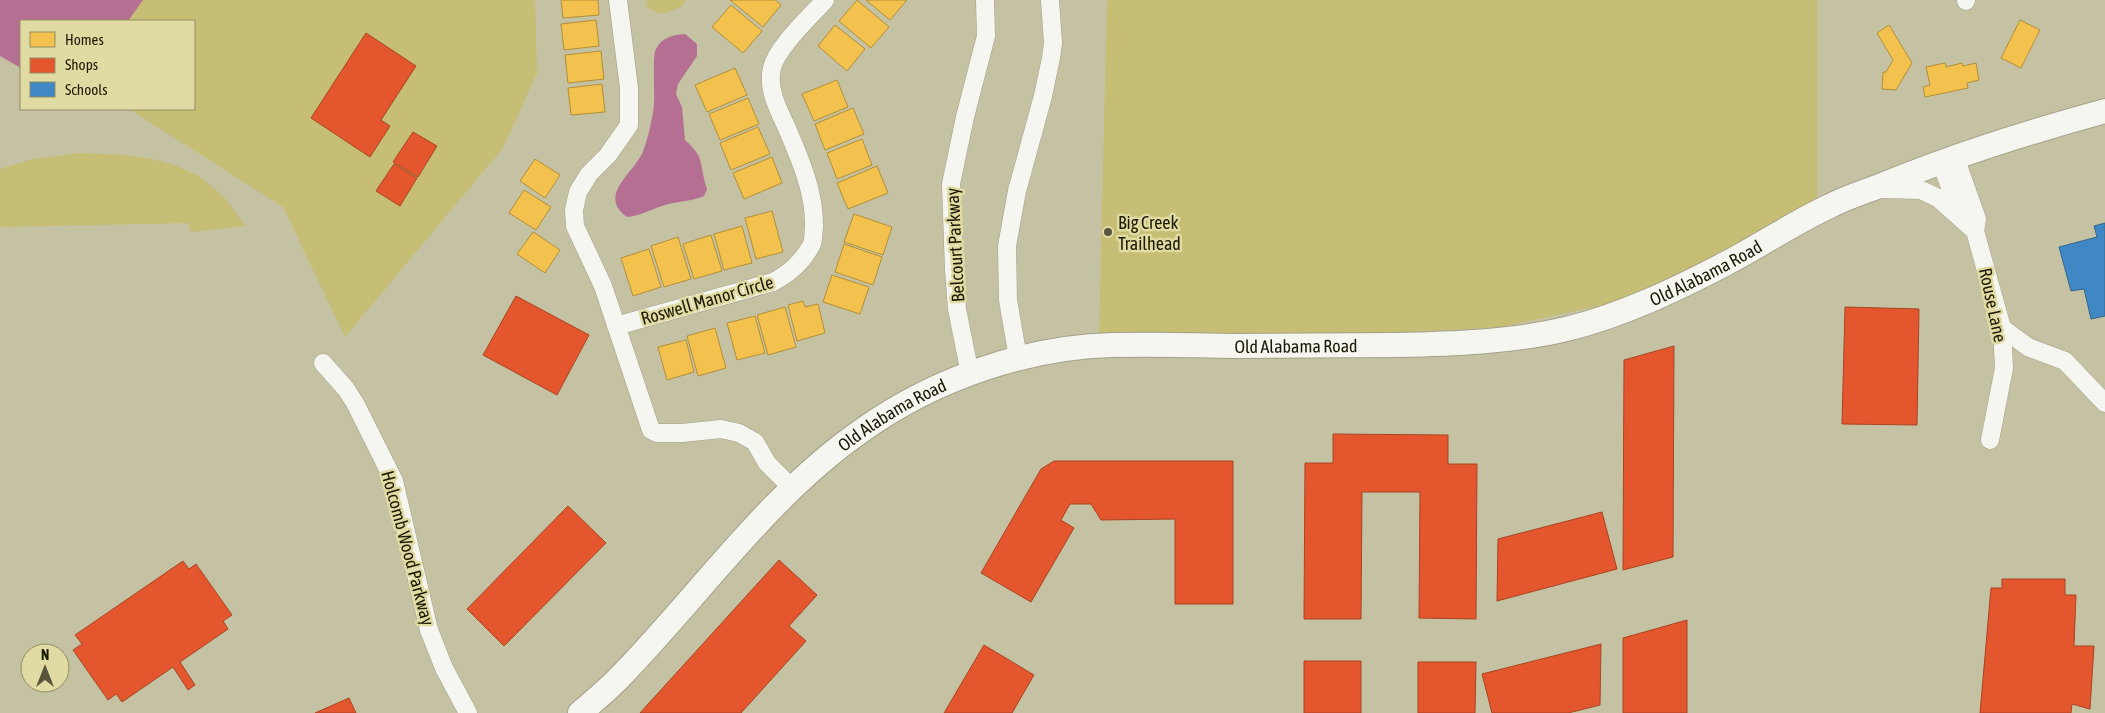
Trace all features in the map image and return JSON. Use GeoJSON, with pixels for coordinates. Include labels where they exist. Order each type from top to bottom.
{"type":"FeatureCollection","features":[{"type":"Feature","properties":{"kind":"main road","name":"Old Alabama Road"},"geometry":{"type":"LineString","coordinates":[[580,713],[617,681],[764,516],[814,466],[863,429],[894,409],[917,396],[970,374],[1018,358],[1110,345],[1284,346],[1452,344],[1566,329],[1619,312],[1673,290],[1726,264],[1785,228],[1833,204],[1872,188],[1995,143],[2105,111]]}},
{"type":"Feature","properties":{"kind":"street","name":"Roswell Manor Circle"},"geometry":{"type":"LineString","coordinates":[[618,0],[629,88],[629,125],[608,155],[589,174],[578,192],[574,210],[575,226],[603,286],[651,430],[657,433],[682,433],[721,429],[739,433],[755,442],[767,463],[792,488]]}},
{"type":"Feature","properties":{"kind":"street","name":"Roswell Manor Circle"},"geometry":{"type":"LineString","coordinates":[[616,326],[773,282],[792,271],[812,245],[813,202],[803,167],[777,106],[771,84],[776,56],[826,0]]}},
{"type":"Feature","properties":{"kind":"street","name":"Belcourt Parkway"},"geometry":{"type":"LineString","coordinates":[[970,374],[957,309],[951,184],[965,117],[986,36],[985,0]]}},
{"type":"Feature","properties":{"kind":"street"},"geometry":{"type":"LineString","coordinates":[[1018,358],[1008,300],[1007,246],[1017,191],[1043,96],[1051,58],[1053,43],[1050,0]]}},
{"type":"Feature","properties":{"kind":"street"},"geometry":{"type":"LineString","coordinates":[[1948,159],[1960,217]]}},
{"type":"Feature","properties":{"kind":"street","name":"Rouse Lane"},"geometry":{"type":"LineString","coordinates":[[1948,159],[1977,219],[1975,231],[2002,328],[2004,368],[1990,440]]}},
{"type":"Feature","properties":{"kind":"street"},"geometry":{"type":"LineString","coordinates":[[1872,188],[1920,190],[1938,198],[1975,231]]}},
{"type":"Feature","properties":{"kind":"street"},"geometry":{"type":"LineString","coordinates":[[2002,328],[2028,347],[2065,360],[2105,403]]}},
{"type":"Feature","properties":{"kind":"street","name":"Holcomb Wood Parkway"},"geometry":{"type":"LineString","coordinates":[[323,363],[356,403],[394,481],[429,630],[444,668],[468,713]]}},
{"type":"Feature","properties":{"kind":"shaded area"},"geometry":{"type":"Polygon","coordinates":[[[0,0],[143,0],[129,20],[20,20],[20,67],[0,56],[0,0]]]}},
{"type":"Feature","properties":{"kind":"shaded area"},"geometry":{"type":"Polygon","coordinates":[[[81,0],[535,0],[537,73],[503,148],[345,337],[283,207],[131,110],[195,110],[195,20],[73,20],[81,0]]]}},
{"type":"Feature","properties":{"kind":"shaded area"},"geometry":{"type":"Polygon","coordinates":[[[646,0],[686,0],[681,7],[661,14],[648,8],[646,0]]]}},
{"type":"Feature","properties":{"kind":"shaded area"},"geometry":{"type":"Polygon","coordinates":[[[1107,0],[1817,0],[1817,205],[1644,296],[1502,327],[1320,337],[1099,338],[1107,0]]]}},
{"type":"Feature","properties":{"kind":"shaded area"},"geometry":{"type":"Polygon","coordinates":[[[685,34],[697,44],[697,56],[678,84],[676,94],[682,107],[685,140],[692,146],[699,157],[707,189],[704,196],[700,198],[664,205],[627,217],[619,209],[616,193],[642,154],[649,132],[654,106],[656,49],[665,39],[685,34]]]}},
{"type":"Feature","properties":{"kind":"shaded area"},"geometry":{"type":"Polygon","coordinates":[[[81,153],[131,156],[153,159],[174,165],[194,174],[212,187],[229,204],[245,226],[191,232],[188,223],[0,227],[0,169],[33,159],[81,153]]]}},
{"type":"Feature","properties":{"kind":"building: Homes"},"geometry":{"type":"Polygon","coordinates":[[[561,0],[598,0],[599,15],[563,18],[561,0]]]}},
{"type":"Feature","properties":{"kind":"building: Homes"},"geometry":{"type":"Polygon","coordinates":[[[730,0],[775,0],[781,5],[763,27],[730,0]]]}},
{"type":"Feature","properties":{"kind":"building: Homes"},"geometry":{"type":"Polygon","coordinates":[[[857,0],[889,27],[871,48],[839,21],[857,0]]]}},
{"type":"Feature","properties":{"kind":"building: Homes"},"geometry":{"type":"Polygon","coordinates":[[[866,0],[907,0],[890,20],[866,0]]]}},
{"type":"Feature","properties":{"kind":"building: Homes"},"geometry":{"type":"Polygon","coordinates":[[[731,5],[762,31],[743,53],[712,27],[731,5]]]}},
{"type":"Feature","properties":{"kind":"building: Homes"},"geometry":{"type":"Polygon","coordinates":[[[596,20],[599,46],[564,50],[561,24],[596,20]]]}},
{"type":"Feature","properties":{"kind":"building: Homes"},"geometry":{"type":"Polygon","coordinates":[[[2020,20],[2040,30],[2021,68],[2001,58],[2020,20]]]}},
{"type":"Feature","properties":{"kind":"building: Homes"},"geometry":{"type":"Polygon","coordinates":[[[835,25],[865,49],[847,71],[818,46],[835,25]]]}},
{"type":"Feature","properties":{"kind":"building: Homes"},"geometry":{"type":"Polygon","coordinates":[[[1889,25],[1912,63],[1896,90],[1882,89],[1883,72],[1886,72],[1893,60],[1877,33],[1889,25]]]}},
{"type":"Feature","properties":{"kind":"building: Homes"},"geometry":{"type":"Polygon","coordinates":[[[601,51],[604,79],[568,83],[565,55],[601,51]]]}},
{"type":"Feature","properties":{"kind":"building: Homes"},"geometry":{"type":"Polygon","coordinates":[[[1945,63],[1946,67],[1962,63],[1963,66],[1976,63],[1979,80],[1967,83],[1968,88],[1925,97],[1923,87],[1930,85],[1926,67],[1945,63]]]}},
{"type":"Feature","properties":{"kind":"building: Homes"},"geometry":{"type":"Polygon","coordinates":[[[735,68],[747,95],[707,112],[695,85],[735,68]]]}},
{"type":"Feature","properties":{"kind":"building: Homes"},"geometry":{"type":"Polygon","coordinates":[[[837,80],[848,107],[814,121],[802,94],[837,80]]]}},
{"type":"Feature","properties":{"kind":"building: Homes"},"geometry":{"type":"Polygon","coordinates":[[[602,84],[605,112],[571,115],[568,88],[602,84]]]}},
{"type":"Feature","properties":{"kind":"building: Homes"},"geometry":{"type":"Polygon","coordinates":[[[748,98],[759,124],[720,140],[709,114],[748,98]]]}},
{"type":"Feature","properties":{"kind":"building: Homes"},"geometry":{"type":"Polygon","coordinates":[[[853,108],[864,134],[825,150],[815,124],[853,108]]]}},
{"type":"Feature","properties":{"kind":"building: Homes"},"geometry":{"type":"Polygon","coordinates":[[[758,127],[770,154],[731,170],[720,143],[758,127]]]}},
{"type":"Feature","properties":{"kind":"building: Homes"},"geometry":{"type":"Polygon","coordinates":[[[862,139],[872,165],[837,179],[827,153],[862,139]]]}},
{"type":"Feature","properties":{"kind":"building: Homes"},"geometry":{"type":"Polygon","coordinates":[[[772,157],[782,183],[744,199],[733,173],[772,157]]]}},
{"type":"Feature","properties":{"kind":"building: Homes"},"geometry":{"type":"Polygon","coordinates":[[[535,159],[560,175],[545,198],[520,181],[535,159]]]}},
{"type":"Feature","properties":{"kind":"building: Homes"},"geometry":{"type":"Polygon","coordinates":[[[877,166],[888,193],[848,209],[837,183],[877,166]]]}},
{"type":"Feature","properties":{"kind":"building: Homes"},"geometry":{"type":"Polygon","coordinates":[[[524,190],[551,207],[536,230],[509,213],[524,190]]]}},
{"type":"Feature","properties":{"kind":"building: Homes"},"geometry":{"type":"Polygon","coordinates":[[[772,211],[783,252],[756,259],[745,218],[772,211]]]}},
{"type":"Feature","properties":{"kind":"building: Homes"},"geometry":{"type":"Polygon","coordinates":[[[854,214],[892,227],[883,255],[844,242],[854,214]]]}},
{"type":"Feature","properties":{"kind":"building: Homes"},"geometry":{"type":"Polygon","coordinates":[[[742,226],[752,263],[724,270],[714,234],[742,226]]]}},
{"type":"Feature","properties":{"kind":"building: Homes"},"geometry":{"type":"Polygon","coordinates":[[[533,232],[560,250],[545,273],[517,254],[533,232]]]}},
{"type":"Feature","properties":{"kind":"building: Homes"},"geometry":{"type":"Polygon","coordinates":[[[711,235],[722,271],[694,279],[683,244],[711,235]]]}},
{"type":"Feature","properties":{"kind":"building: Homes"},"geometry":{"type":"Polygon","coordinates":[[[678,237],[691,279],[664,287],[651,246],[678,237]]]}},
{"type":"Feature","properties":{"kind":"building: Homes"},"geometry":{"type":"Polygon","coordinates":[[[844,244],[882,257],[873,285],[835,272],[844,244]]]}},
{"type":"Feature","properties":{"kind":"building: Homes"},"geometry":{"type":"Polygon","coordinates":[[[649,249],[661,287],[633,296],[621,258],[649,249]]]}},
{"type":"Feature","properties":{"kind":"building: Homes"},"geometry":{"type":"Polygon","coordinates":[[[832,275],[869,287],[860,314],[823,302],[832,275]]]}},
{"type":"Feature","properties":{"kind":"building: Homes"},"geometry":{"type":"Polygon","coordinates":[[[803,301],[805,307],[818,304],[825,333],[797,341],[788,305],[803,301]]]}},
{"type":"Feature","properties":{"kind":"building: Homes"},"geometry":{"type":"Polygon","coordinates":[[[785,307],[796,347],[768,355],[757,315],[785,307]]]}},
{"type":"Feature","properties":{"kind":"building: Homes"},"geometry":{"type":"Polygon","coordinates":[[[755,316],[765,353],[737,360],[727,323],[755,316]]]}},
{"type":"Feature","properties":{"kind":"building: Homes"},"geometry":{"type":"Polygon","coordinates":[[[715,328],[726,368],[698,376],[687,336],[715,328]]]}},
{"type":"Feature","properties":{"kind":"building: Homes"},"geometry":{"type":"Polygon","coordinates":[[[686,340],[694,372],[667,380],[658,347],[686,340]]]}},
{"type":"Feature","properties":{"kind":"building: Shops"},"geometry":{"type":"Polygon","coordinates":[[[366,33],[416,66],[381,120],[390,126],[370,157],[311,118],[366,33]]]}},
{"type":"Feature","properties":{"kind":"building: Shops"},"geometry":{"type":"Polygon","coordinates":[[[413,132],[437,146],[418,177],[393,162],[413,132]]]}},
{"type":"Feature","properties":{"kind":"building: Shops"},"geometry":{"type":"Polygon","coordinates":[[[394,164],[417,178],[400,206],[376,191],[394,164]]]}},
{"type":"Feature","properties":{"kind":"building: Shops"},"geometry":{"type":"Polygon","coordinates":[[[516,296],[589,335],[557,395],[483,355],[516,296]]]}},
{"type":"Feature","properties":{"kind":"building: Shops"},"geometry":{"type":"Polygon","coordinates":[[[1845,307],[1919,309],[1917,425],[1842,424],[1845,307]]]}},
{"type":"Feature","properties":{"kind":"building: Shops"},"geometry":{"type":"Polygon","coordinates":[[[1674,346],[1673,557],[1623,570],[1624,360],[1674,346]]]}},
{"type":"Feature","properties":{"kind":"building: Shops"},"geometry":{"type":"Polygon","coordinates":[[[1333,434],[1448,435],[1448,464],[1477,464],[1476,619],[1419,618],[1420,492],[1362,492],[1361,619],[1304,619],[1305,463],[1333,463],[1333,434]]]}},
{"type":"Feature","properties":{"kind":"building: Shops"},"geometry":{"type":"Polygon","coordinates":[[[1054,461],[1233,461],[1233,604],[1175,604],[1175,519],[1101,520],[1091,504],[1070,504],[1061,520],[1074,528],[1031,602],[981,573],[1041,469],[1054,461]]]}},
{"type":"Feature","properties":{"kind":"building: Shops"},"geometry":{"type":"Polygon","coordinates":[[[568,506],[606,543],[504,646],[467,609],[568,506]]]}},
{"type":"Feature","properties":{"kind":"building: Shops"},"geometry":{"type":"Polygon","coordinates":[[[1602,512],[1617,569],[1497,601],[1498,539],[1602,512]]]}},
{"type":"Feature","properties":{"kind":"building: Shops"},"geometry":{"type":"Polygon","coordinates":[[[779,560],[817,595],[789,626],[806,641],[741,713],[640,713],[779,560]]]}},
{"type":"Feature","properties":{"kind":"building: Shops"},"geometry":{"type":"Polygon","coordinates":[[[183,561],[189,569],[196,564],[232,615],[223,621],[228,629],[180,662],[195,685],[188,690],[173,667],[122,702],[116,694],[108,700],[73,650],[82,644],[75,635],[183,561]]]}},
{"type":"Feature","properties":{"kind":"building: Shops"},"geometry":{"type":"Polygon","coordinates":[[[2002,579],[2065,579],[2065,595],[2076,595],[2074,646],[2094,646],[2090,709],[2072,704],[2071,713],[1980,713],[1991,588],[2002,588],[2002,579]]]}},
{"type":"Feature","properties":{"kind":"building: Shops"},"geometry":{"type":"Polygon","coordinates":[[[1687,620],[1687,713],[1623,713],[1623,638],[1687,620]]]}},
{"type":"Feature","properties":{"kind":"building: Shops"},"geometry":{"type":"Polygon","coordinates":[[[1601,644],[1600,705],[1568,713],[1492,713],[1482,674],[1601,644]]]}},
{"type":"Feature","properties":{"kind":"building: Shops"},"geometry":{"type":"Polygon","coordinates":[[[984,645],[1034,675],[1012,713],[944,713],[984,645]]]}},
{"type":"Feature","properties":{"kind":"building: Shops"},"geometry":{"type":"Polygon","coordinates":[[[1304,661],[1361,661],[1361,713],[1304,713],[1304,661]]]}},
{"type":"Feature","properties":{"kind":"building: Shops"},"geometry":{"type":"Polygon","coordinates":[[[1418,662],[1476,662],[1475,713],[1418,713],[1418,662]]]}},
{"type":"Feature","properties":{"kind":"building: Shops"},"geometry":{"type":"Polygon","coordinates":[[[349,698],[356,713],[315,713],[349,698]]]}},
{"type":"Feature","properties":{"kind":"building: Schools"},"geometry":{"type":"Polygon","coordinates":[[[2105,223],[2105,316],[2091,319],[2084,289],[2071,291],[2059,247],[2097,237],[2094,226],[2105,223]]]}},
{"type":"Feature","properties":{"kind":"place","name":"Big Creek Trailhead"},"geometry":{"type":"Point","coordinates":[1108,232]}}]}
